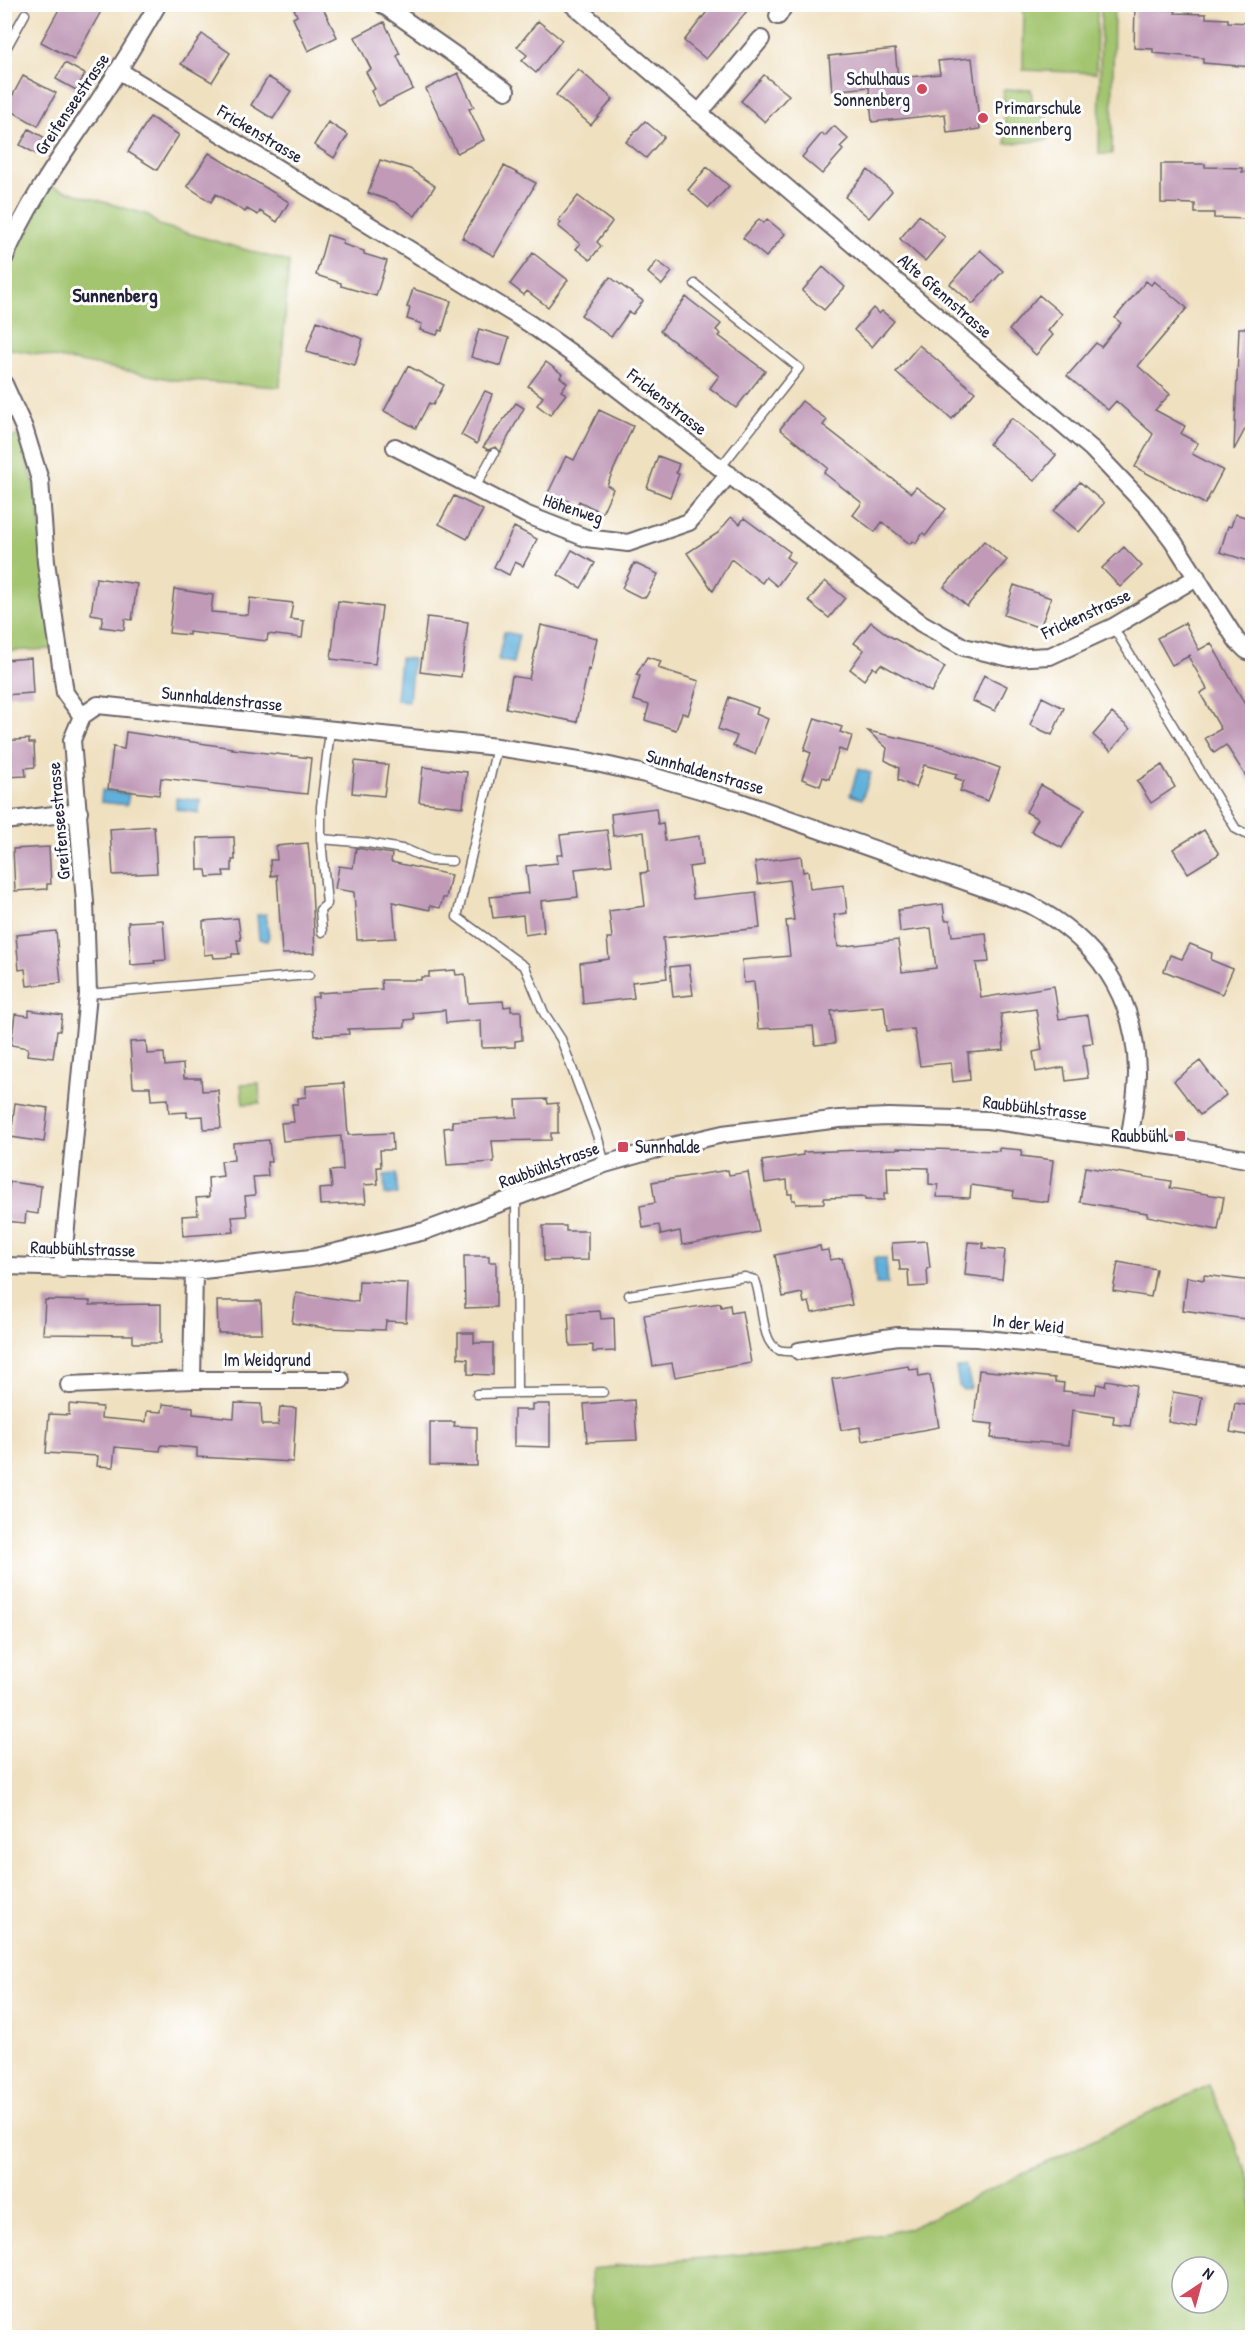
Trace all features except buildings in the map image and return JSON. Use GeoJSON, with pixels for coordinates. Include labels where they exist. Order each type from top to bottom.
{"type":"FeatureCollection","features":[{"type":"Feature","properties":{"kind":"street","name":"Greifenseestrasse"},"geometry":{"type":"LineString","coordinates":[[4,259],[18,226],[44,181],[118,70],[158,4]]}},
{"type":"Feature","properties":{"kind":"street"},"geometry":{"type":"LineString","coordinates":[[382,4],[506,91]]}},
{"type":"Feature","properties":{"kind":"street","name":"Alte Gfennstrasse"},"geometry":{"type":"LineString","coordinates":[[572,4],[1092,449],[1147,507],[1197,577],[1237,641],[1252,653]]}},
{"type":"Feature","properties":{"kind":"street"},"geometry":{"type":"LineString","coordinates":[[699,113],[761,39]]}},
{"type":"Feature","properties":{"kind":"street","name":"Frickenstrasse"},"geometry":{"type":"LineString","coordinates":[[118,70],[521,318],[578,358],[921,623],[964,647],[1010,658],[1050,656],[1113,627],[1197,577]]}},
{"type":"Feature","properties":{"kind":"street"},"geometry":{"type":"LineString","coordinates":[[4,384],[24,428],[40,480],[46,562],[65,693],[81,716]]}},
{"type":"Feature","properties":{"kind":"street","name":"Höhenweg"},"geometry":{"type":"LineString","coordinates":[[394,447],[525,514],[586,538],[628,543],[689,522],[725,471]]}},
{"type":"Feature","properties":{"kind":"street","name":"Sunnhaldenstrasse"},"geometry":{"type":"LineString","coordinates":[[81,716],[98,705],[496,747],[592,762],[696,788],[1009,896],[1051,916],[1074,933],[1093,951],[1113,979],[1132,1025],[1137,1073],[1129,1140]]}},
{"type":"Feature","properties":{"kind":"street","name":"Greifenseestrasse"},"geometry":{"type":"LineString","coordinates":[[62,1269],[88,994],[86,902],[72,740],[81,716]]}},
{"type":"Feature","properties":{"kind":"street"},"geometry":{"type":"LineString","coordinates":[[4,821],[79,812]]}},
{"type":"Feature","properties":{"kind":"street","name":"Raubbühlstrasse"},"geometry":{"type":"LineString","coordinates":[[4,1266],[194,1271],[311,1258],[425,1231],[605,1164],[654,1150],[723,1134],[839,1119],[929,1117],[988,1120],[1252,1160]]}},
{"type":"Feature","properties":{"kind":"street"},"geometry":{"type":"LineString","coordinates":[[192,1380],[194,1271]]}},
{"type":"Feature","properties":{"kind":"street","name":"In der Weid"},"geometry":{"type":"LineString","coordinates":[[799,1351],[898,1336],[977,1338],[1071,1348],[1252,1376]]}},
{"type":"Feature","properties":{"kind":"street","name":"Im Weidgrund"},"geometry":{"type":"LineString","coordinates":[[69,1385],[192,1380],[341,1380]]}},
{"type":"Feature","properties":{"kind":"lane"},"geometry":{"type":"LineString","coordinates":[[4,52],[25,14]]}},
{"type":"Feature","properties":{"kind":"lane"},"geometry":{"type":"LineString","coordinates":[[696,284],[799,368],[725,471]]}},
{"type":"Feature","properties":{"kind":"lane"},"geometry":{"type":"LineString","coordinates":[[475,488],[494,453]]}},
{"type":"Feature","properties":{"kind":"lane"},"geometry":{"type":"LineString","coordinates":[[1113,627],[1236,829],[1252,837]]}},
{"type":"Feature","properties":{"kind":"lane"},"geometry":{"type":"LineString","coordinates":[[322,932],[320,910],[327,904],[321,839],[321,807],[330,730]]}},
{"type":"Feature","properties":{"kind":"lane"},"geometry":{"type":"LineString","coordinates":[[496,747],[457,917],[525,967],[544,1013],[561,1039],[597,1135],[605,1164]]}},
{"type":"Feature","properties":{"kind":"lane"},"geometry":{"type":"LineString","coordinates":[[321,839],[368,843],[407,850],[430,860],[452,861]]}},
{"type":"Feature","properties":{"kind":"lane"},"geometry":{"type":"LineString","coordinates":[[88,994],[309,975]]}},
{"type":"Feature","properties":{"kind":"lane"},"geometry":{"type":"LineString","coordinates":[[516,1198],[517,1393]]}},
{"type":"Feature","properties":{"kind":"lane"},"geometry":{"type":"LineString","coordinates":[[629,1295],[745,1277],[755,1280],[759,1288],[765,1330],[771,1344],[779,1350],[799,1351]]}},
{"type":"Feature","properties":{"kind":"lane"},"geometry":{"type":"LineString","coordinates":[[477,1394],[603,1392]]}},
{"type":"Feature","properties":{"kind":"green space"},"geometry":{"type":"Polygon","coordinates":[[[1024,5],[1097,5],[1096,73],[1023,70],[1024,5]]]}},
{"type":"Feature","properties":{"kind":"green space"},"geometry":{"type":"Polygon","coordinates":[[[1101,5],[1114,5],[1112,154],[1099,154],[1101,5]]]}},
{"type":"Feature","properties":{"kind":"green space"},"geometry":{"type":"Polygon","coordinates":[[[1031,89],[1034,116],[1046,116],[1048,140],[1006,144],[1003,90],[1031,89]]]}},
{"type":"Feature","properties":{"kind":"green space"},"geometry":{"type":"Polygon","coordinates":[[[47,185],[148,215],[159,225],[289,262],[280,387],[175,380],[5,348],[4,276],[14,246],[47,185]]]}},
{"type":"Feature","properties":{"kind":"green space"},"geometry":{"type":"Polygon","coordinates":[[[20,435],[38,499],[54,649],[5,651],[4,440],[20,435]]]}},
{"type":"Feature","properties":{"kind":"green space"},"geometry":{"type":"Polygon","coordinates":[[[259,1083],[260,1103],[243,1104],[241,1084],[259,1083]]]}},
{"type":"Feature","properties":{"kind":"green space"},"geometry":{"type":"Polygon","coordinates":[[[1209,2085],[1252,2183],[1252,2337],[594,2337],[591,2269],[826,2246],[910,2228],[1209,2085]]]}},
{"type":"Feature","properties":{"kind":"water"},"geometry":{"type":"Polygon","coordinates":[[[504,632],[519,635],[513,663],[498,660],[504,632]]]}},
{"type":"Feature","properties":{"kind":"water"},"geometry":{"type":"Polygon","coordinates":[[[400,658],[413,659],[409,701],[396,700],[400,658]]]}},
{"type":"Feature","properties":{"kind":"water"},"geometry":{"type":"Polygon","coordinates":[[[858,769],[871,773],[862,799],[850,795],[858,769]]]}},
{"type":"Feature","properties":{"kind":"water"},"geometry":{"type":"Polygon","coordinates":[[[102,790],[129,794],[127,805],[101,802],[102,790]]]}},
{"type":"Feature","properties":{"kind":"water"},"geometry":{"type":"Polygon","coordinates":[[[176,798],[200,800],[199,813],[176,809],[176,798]]]}},
{"type":"Feature","properties":{"kind":"water"},"geometry":{"type":"Polygon","coordinates":[[[266,914],[269,936],[267,941],[259,939],[257,915],[266,914]]]}},
{"type":"Feature","properties":{"kind":"water"},"geometry":{"type":"Polygon","coordinates":[[[396,1174],[398,1194],[385,1195],[384,1175],[396,1174]]]}},
{"type":"Feature","properties":{"kind":"water"},"geometry":{"type":"Polygon","coordinates":[[[874,1258],[886,1258],[888,1284],[876,1284],[874,1258]]]}},
{"type":"Feature","properties":{"kind":"water"},"geometry":{"type":"Polygon","coordinates":[[[967,1367],[971,1387],[963,1390],[959,1386],[956,1368],[967,1367]]]}},
{"type":"Feature","properties":{"kind":"place","name":"Schulhaus Sonnenberg"},"geometry":{"type":"Point","coordinates":[922,89]}},
{"type":"Feature","properties":{"kind":"place","name":"Primarschule Sonnenberg"},"geometry":{"type":"Point","coordinates":[983,118]}},
{"type":"Feature","properties":{"kind":"place","name":"Raubbühl"},"geometry":{"type":"Point","coordinates":[1180,1136]}},
{"type":"Feature","properties":{"kind":"place","name":"Sunnhalde"},"geometry":{"type":"Point","coordinates":[623,1147]}},
{"type":"Feature","properties":{"kind":"district","name":"Sunnenberg"},"geometry":{"type":"Point","coordinates":[115,295]}}]}
